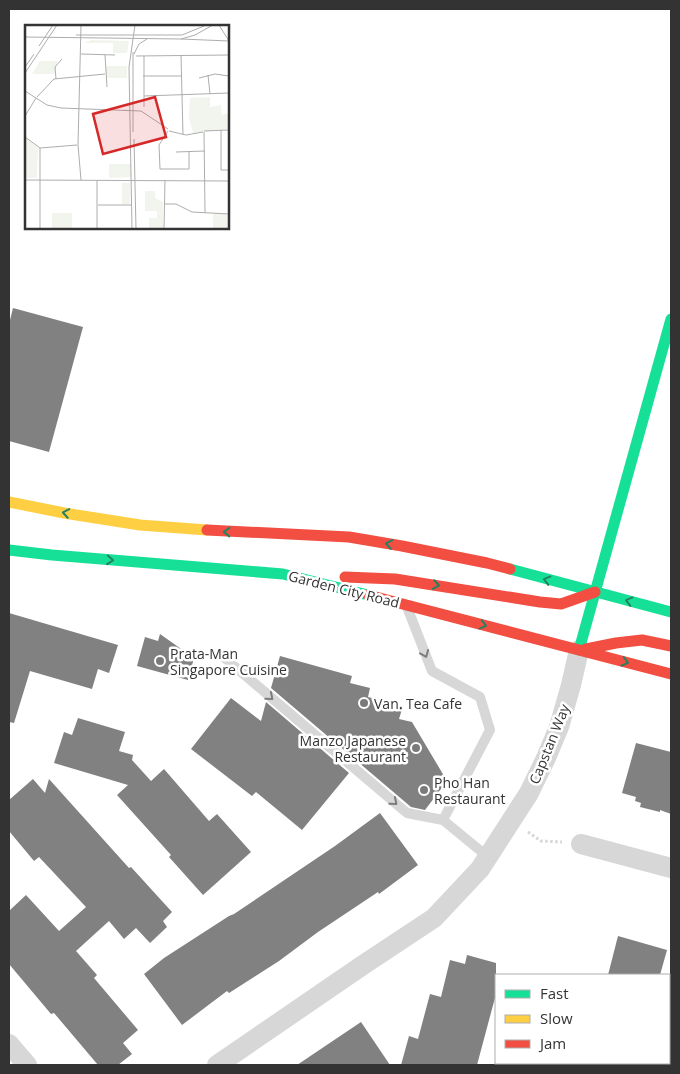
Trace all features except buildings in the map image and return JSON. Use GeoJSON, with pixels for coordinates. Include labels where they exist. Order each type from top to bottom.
{"type":"FeatureCollection","features":[{"type":"Feature","properties":{"kind":"main road","name":"Capstan Way"},"geometry":{"type":"LineString","coordinates":[[578,650],[671,319]]}},
{"type":"Feature","properties":{"kind":"main road"},"geometry":{"type":"LineString","coordinates":[[9,502],[140,525],[216,531],[349,537],[487,564],[671,612]]}},
{"type":"Feature","properties":{"kind":"main road","name":"Garden City Road"},"geometry":{"type":"LineString","coordinates":[[9,550],[52,556],[283,574],[671,674]]}},
{"type":"Feature","properties":{"kind":"main road"},"geometry":{"type":"LineString","coordinates":[[283,574],[395,579],[562,604],[595,592]]}},
{"type":"Feature","properties":{"kind":"main road"},"geometry":{"type":"LineString","coordinates":[[578,650],[642,640],[671,646]]}},
{"type":"Feature","properties":{"kind":"street","name":"Capstan Way"},"geometry":{"type":"LineString","coordinates":[[217,1065],[434,918],[480,870],[529,793],[546,758],[559,727],[571,685],[578,650]]}},
{"type":"Feature","properties":{"kind":"street"},"geometry":{"type":"LineString","coordinates":[[581,844],[671,868]]}},
{"type":"Feature","properties":{"kind":"street"},"geometry":{"type":"LineString","coordinates":[[9,1044],[27,1065]]}},
{"type":"Feature","properties":{"kind":"lane"},"geometry":{"type":"LineString","coordinates":[[405,604],[432,671],[480,697],[490,730],[442,820]]}},
{"type":"Feature","properties":{"kind":"lane"},"geometry":{"type":"LineString","coordinates":[[220,654],[407,813],[442,820],[488,857]]}},
{"type":"Feature","properties":{"kind":"path"},"geometry":{"type":"LineString","coordinates":[[511,821],[541,841],[581,844]]}},
{"type":"Feature","properties":{"kind":"traffic: fast"},"geometry":{"type":"LineString","coordinates":[[579,650],[671,319]]}},
{"type":"Feature","properties":{"kind":"traffic: fast"},"geometry":{"type":"LineString","coordinates":[[9,550],[283,574],[368,595]]}},
{"type":"Feature","properties":{"kind":"traffic: fast"},"geometry":{"type":"LineString","coordinates":[[510,569],[671,612]]}},
{"type":"Feature","properties":{"kind":"traffic: slow"},"geometry":{"type":"LineString","coordinates":[[9,502],[140,525],[207,530]]}},
{"type":"Feature","properties":{"kind":"traffic: jam"},"geometry":{"type":"LineString","coordinates":[[207,530],[349,537],[402,546],[510,569]]}},
{"type":"Feature","properties":{"kind":"traffic: jam"},"geometry":{"type":"LineString","coordinates":[[345,577],[395,579],[561,604],[595,592]]}},
{"type":"Feature","properties":{"kind":"traffic: jam"},"geometry":{"type":"LineString","coordinates":[[368,595],[671,674]]}},
{"type":"Feature","properties":{"kind":"traffic: jam"},"geometry":{"type":"LineString","coordinates":[[586,649],[642,640],[671,646]]}},
{"type":"Feature","properties":{"kind":"place","name":"Prata-Man Singapore Cuisine"},"geometry":{"type":"Point","coordinates":[160,661]}},
{"type":"Feature","properties":{"kind":"place","name":"Van. Tea Cafe"},"geometry":{"type":"Point","coordinates":[364,703]}},
{"type":"Feature","properties":{"kind":"place","name":"Manzo Japanese Restaurant"},"geometry":{"type":"Point","coordinates":[416,748]}},
{"type":"Feature","properties":{"kind":"place","name":"Pho Han Restaurant"},"geometry":{"type":"Point","coordinates":[424,790]}}]}
